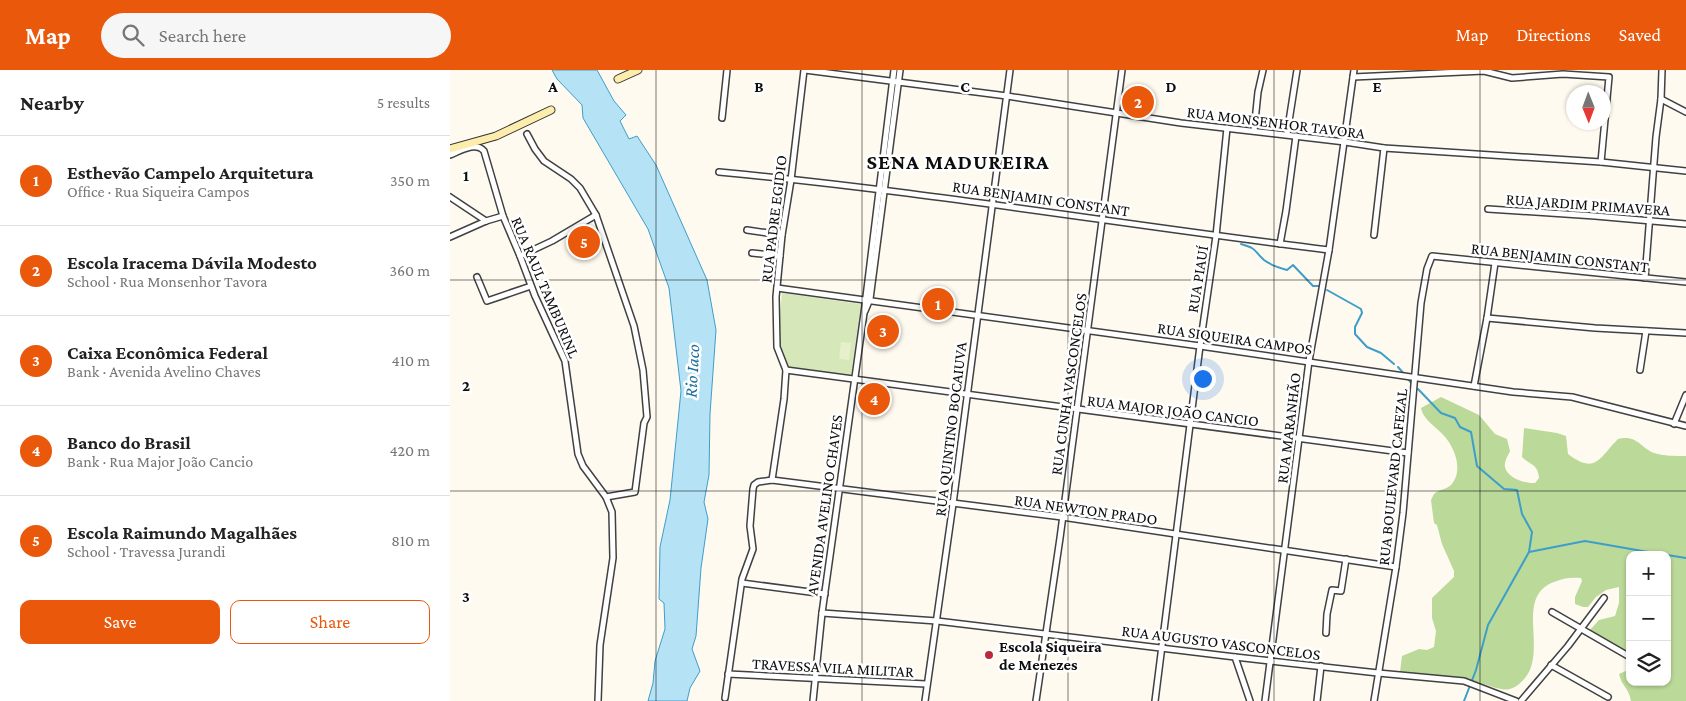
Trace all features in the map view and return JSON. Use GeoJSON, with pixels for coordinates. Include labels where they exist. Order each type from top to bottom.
{"type":"FeatureCollection","features":[{"type":"Feature","properties":{"kind":"street"},"geometry":{"type":"LineString","coordinates":[[618,79],[638,70]]}},
{"type":"Feature","properties":{"kind":"street"},"geometry":{"type":"LineString","coordinates":[[722,118],[728,70]]}},
{"type":"Feature","properties":{"kind":"street","name":"RUA MONSENHOR TAVORA"},"geometry":{"type":"LineString","coordinates":[[804,70],[1007,96],[1181,123],[1286,134],[1384,148],[1601,162],[1686,171]]}},
{"type":"Feature","properties":{"kind":"street","name":"RUA PADRE EGIDIO"},"geometry":{"type":"LineString","coordinates":[[786,370],[777,347],[775,314],[782,235],[791,180],[804,70]]}},
{"type":"Feature","properties":{"kind":"street","name":"AVENIDA AVELINO CHAVES"},"geometry":{"type":"LineString","coordinates":[[813,701],[824,594],[882,190],[895,82],[894,70]]}},
{"type":"Feature","properties":{"kind":"street","name":"AVENIDA AVELINO CHAVES"},"geometry":{"type":"LineString","coordinates":[[895,82],[900,70]]}},
{"type":"Feature","properties":{"kind":"street","name":"RUA QUINTINO BOCAIUVA"},"geometry":{"type":"LineString","coordinates":[[925,701],[1010,70]]}},
{"type":"Feature","properties":{"kind":"street","name":"RUA CUNHA VASCONCELOS"},"geometry":{"type":"LineString","coordinates":[[1036,701],[1047,634],[1122,70]]}},
{"type":"Feature","properties":{"kind":"street"},"geometry":{"type":"LineString","coordinates":[[1254,131],[1258,92],[1263,70]]}},
{"type":"Feature","properties":{"kind":"street"},"geometry":{"type":"LineString","coordinates":[[1286,134],[1297,70]]}},
{"type":"Feature","properties":{"kind":"street","name":"RUA MARANHÃO"},"geometry":{"type":"LineString","coordinates":[[1265,701],[1309,361],[1345,142],[1354,70]]}},
{"type":"Feature","properties":{"kind":"street"},"geometry":{"type":"LineString","coordinates":[[1353,77],[1484,71],[1512,78],[1564,74],[1609,77],[1601,162]]}},
{"type":"Feature","properties":{"kind":"street"},"geometry":{"type":"LineString","coordinates":[[1645,278],[1663,72]]}},
{"type":"Feature","properties":{"kind":"street"},"geometry":{"type":"LineString","coordinates":[[1661,99],[1686,112]]}},
{"type":"Feature","properties":{"kind":"street"},"geometry":{"type":"LineString","coordinates":[[450,149],[496,136],[551,110]]}},
{"type":"Feature","properties":{"kind":"street","name":"RUA PIAUÍ"},"geometry":{"type":"LineString","coordinates":[[1155,701],[1175,535],[1216,236],[1227,128]]}},
{"type":"Feature","properties":{"kind":"street"},"geometry":{"type":"LineString","coordinates":[[527,134],[544,161],[580,188],[596,216],[634,326],[643,370],[647,417],[644,423],[635,492],[606,497]]}},
{"type":"Feature","properties":{"kind":"street"},"geometry":{"type":"LineString","coordinates":[[1280,244],[1296,136]]}},
{"type":"Feature","properties":{"kind":"street","name":"RUA RAUL TAMBURINL"},"geometry":{"type":"LineString","coordinates":[[450,155],[475,146],[480,147],[484,151],[503,216],[531,286],[565,361],[580,460],[590,477],[606,497],[612,512],[613,558],[600,645],[598,701]]}},
{"type":"Feature","properties":{"kind":"street"},"geometry":{"type":"LineString","coordinates":[[1374,235],[1384,148]]}},
{"type":"Feature","properties":{"kind":"street","name":"RUA BENJAMIN CONSTANT"},"geometry":{"type":"LineString","coordinates":[[719,172],[993,204],[1328,250]]}},
{"type":"Feature","properties":{"kind":"street"},"geometry":{"type":"LineString","coordinates":[[450,197],[486,221]]}},
{"type":"Feature","properties":{"kind":"street","name":"RUA JARDIM PRIMAVERA"},"geometry":{"type":"LineString","coordinates":[[1488,209],[1686,224]]}},
{"type":"Feature","properties":{"kind":"street"},"geometry":{"type":"LineString","coordinates":[[450,238],[486,221],[503,216]]}},
{"type":"Feature","properties":{"kind":"street"},"geometry":{"type":"LineString","coordinates":[[520,256],[596,216]]}},
{"type":"Feature","properties":{"kind":"street"},"geometry":{"type":"LineString","coordinates":[[747,230],[782,235]]}},
{"type":"Feature","properties":{"kind":"street"},"geometry":{"type":"LineString","coordinates":[[752,253],[780,256]]}},
{"type":"Feature","properties":{"kind":"street","name":"RUA BENJAMIN CONSTANT"},"geometry":{"type":"LineString","coordinates":[[1432,256],[1686,282]]}},
{"type":"Feature","properties":{"kind":"street","name":"RUA BOULEVARD CAFEZAL"},"geometry":{"type":"LineString","coordinates":[[1374,701],[1396,566],[1421,303],[1427,269],[1432,256]]}},
{"type":"Feature","properties":{"kind":"street"},"geometry":{"type":"LineString","coordinates":[[1474,386],[1495,263]]}},
{"type":"Feature","properties":{"kind":"street"},"geometry":{"type":"LineString","coordinates":[[477,277],[487,301],[531,286]]}},
{"type":"Feature","properties":{"kind":"street","name":"RUA SIQUEIRA CAMPOS"},"geometry":{"type":"LineString","coordinates":[[777,288],[977,314],[1414,376],[1513,392],[1572,397],[1686,426]]}},
{"type":"Feature","properties":{"kind":"street"},"geometry":{"type":"LineString","coordinates":[[1487,318],[1686,334]]}},
{"type":"Feature","properties":{"kind":"street"},"geometry":{"type":"LineString","coordinates":[[1640,370],[1646,331]]}},
{"type":"Feature","properties":{"kind":"street"},"geometry":{"type":"LineString","coordinates":[[726,698],[744,570],[753,549],[750,526],[754,485],[758,482],[772,480],[784,399],[786,370]]}},
{"type":"Feature","properties":{"kind":"street","name":"RUA MAJOR JOÃO CANCIO"},"geometry":{"type":"LineString","coordinates":[[786,370],[1408,453]]}},
{"type":"Feature","properties":{"kind":"street"},"geometry":{"type":"LineString","coordinates":[[1674,424],[1686,395]]}},
{"type":"Feature","properties":{"kind":"street","name":"RUA NEWTON PRADO"},"geometry":{"type":"LineString","coordinates":[[772,480],[1062,517],[1396,566]]}},
{"type":"Feature","properties":{"kind":"street"},"geometry":{"type":"LineString","coordinates":[[1326,633],[1327,614],[1332,590],[1341,590],[1346,559]]}},
{"type":"Feature","properties":{"kind":"street"},"geometry":{"type":"LineString","coordinates":[[742,583],[824,594]]}},
{"type":"Feature","properties":{"kind":"street"},"geometry":{"type":"LineString","coordinates":[[1521,701],[1604,598]]}},
{"type":"Feature","properties":{"kind":"street"},"geometry":{"type":"LineString","coordinates":[[1552,612],[1626,655]]}},
{"type":"Feature","properties":{"kind":"street","name":"RUA AUGUSTO VASCONCELOS"},"geometry":{"type":"LineString","coordinates":[[822,613],[937,621],[1161,649],[1378,673],[1464,680],[1516,701]]}},
{"type":"Feature","properties":{"kind":"street"},"geometry":{"type":"LineString","coordinates":[[1235,657],[1250,701]]}},
{"type":"Feature","properties":{"kind":"street"},"geometry":{"type":"LineString","coordinates":[[1551,665],[1608,697]]}},
{"type":"Feature","properties":{"kind":"street"},"geometry":{"type":"LineString","coordinates":[[1317,701],[1321,666]]}},
{"type":"Feature","properties":{"kind":"street","name":"TRAVESSA VILA MILITAR"},"geometry":{"type":"LineString","coordinates":[[728,674],[926,684]]}},
{"type":"Feature","properties":{"kind":"green space"},"geometry":{"type":"Polygon","coordinates":[[[782,293],[861,304],[851,376],[786,367],[779,349],[778,331],[782,293]]]}},
{"type":"Feature","properties":{"kind":"green space"},"geometry":{"type":"Polygon","coordinates":[[[841,342],[851,343],[849,360],[839,359],[841,342]]]}},
{"type":"Feature","properties":{"kind":"green space"},"geometry":{"type":"Polygon","coordinates":[[[1441,397],[1479,415],[1495,434],[1507,439],[1510,451],[1505,463],[1506,471],[1513,477],[1527,482],[1535,483],[1539,478],[1536,468],[1522,457],[1524,428],[1566,436],[1568,454],[1585,463],[1596,462],[1618,439],[1624,438],[1630,438],[1638,442],[1654,453],[1686,456],[1686,701],[1631,701],[1619,674],[1626,671],[1626,686],[1671,686],[1671,551],[1626,551],[1626,651],[1588,632],[1599,620],[1615,616],[1619,603],[1619,587],[1606,590],[1596,597],[1588,607],[1583,607],[1575,604],[1575,597],[1582,581],[1581,578],[1570,578],[1554,582],[1542,589],[1536,599],[1533,612],[1534,653],[1531,666],[1525,678],[1514,687],[1501,689],[1455,678],[1400,672],[1402,656],[1419,649],[1427,650],[1434,647],[1436,631],[1432,618],[1432,598],[1454,577],[1454,571],[1442,544],[1437,525],[1434,523],[1431,500],[1436,492],[1447,488],[1455,479],[1457,461],[1450,443],[1428,420],[1421,408],[1441,397]]]}},
{"type":"Feature","properties":{"kind":"water","name":"Rio Iaco"},"geometry":{"type":"Polygon","coordinates":[[[552,70],[597,70],[614,101],[626,115],[620,121],[629,139],[637,136],[656,165],[707,280],[716,330],[710,414],[709,475],[704,502],[708,519],[701,568],[696,636],[692,649],[700,671],[690,688],[687,701],[648,701],[653,683],[655,661],[665,629],[664,603],[659,599],[660,547],[670,500],[681,391],[669,288],[648,229],[583,118],[582,105],[557,79],[552,70]]]}},
{"type":"Feature","properties":{"kind":"waterway"},"geometry":{"type":"LineString","coordinates":[[1241,244],[1253,249],[1264,260],[1275,266],[1287,270],[1293,265],[1313,286],[1320,286]]}},
{"type":"Feature","properties":{"kind":"waterway"},"geometry":{"type":"LineString","coordinates":[[1327,290],[1361,309],[1362,313],[1355,327],[1355,334],[1367,347],[1381,353],[1394,364]]}},
{"type":"Feature","properties":{"kind":"waterway"},"geometry":{"type":"LineString","coordinates":[[1398,367],[1405,375]]}},
{"type":"Feature","properties":{"kind":"waterway"},"geometry":{"type":"LineString","coordinates":[[1408,379],[1411,383]]}},
{"type":"Feature","properties":{"kind":"waterway"},"geometry":{"type":"LineString","coordinates":[[1418,389],[1441,413],[1455,418],[1460,427],[1471,432],[1477,466],[1504,489],[1517,490],[1522,514],[1532,532],[1529,552]]}},
{"type":"Feature","properties":{"kind":"waterway"},"geometry":{"type":"LineString","coordinates":[[1464,701],[1476,670],[1488,625],[1529,552],[1585,541],[1642,551]]}},
{"type":"Feature","properties":{"kind":"waterway"},"geometry":{"type":"LineString","coordinates":[[1671,556],[1686,558]]}},
{"type":"Feature","properties":{"kind":"place","name":"Escola Iracema Dávila Modesto"},"geometry":{"type":"Point","coordinates":[1138,102]}},
{"type":"Feature","properties":{"kind":"place","name":"Escola Raimundo Magalhães"},"geometry":{"type":"Point","coordinates":[584,242]}},
{"type":"Feature","properties":{"kind":"place","name":"Esthevão Campelo Arquitetura"},"geometry":{"type":"Point","coordinates":[938,304]}},
{"type":"Feature","properties":{"kind":"place","name":"Caixa Econômica Federal"},"geometry":{"type":"Point","coordinates":[883,331]}},
{"type":"Feature","properties":{"kind":"place","name":"Banco do Brasil"},"geometry":{"type":"Point","coordinates":[874,399]}},
{"type":"Feature","properties":{"kind":"place","name":"Escola Siqueira de Menezes"},"geometry":{"type":"Point","coordinates":[989,655]}},
{"type":"Feature","properties":{"kind":"district","name":"SENA MADUREIRA"},"geometry":{"type":"Point","coordinates":[958,162]}}]}
